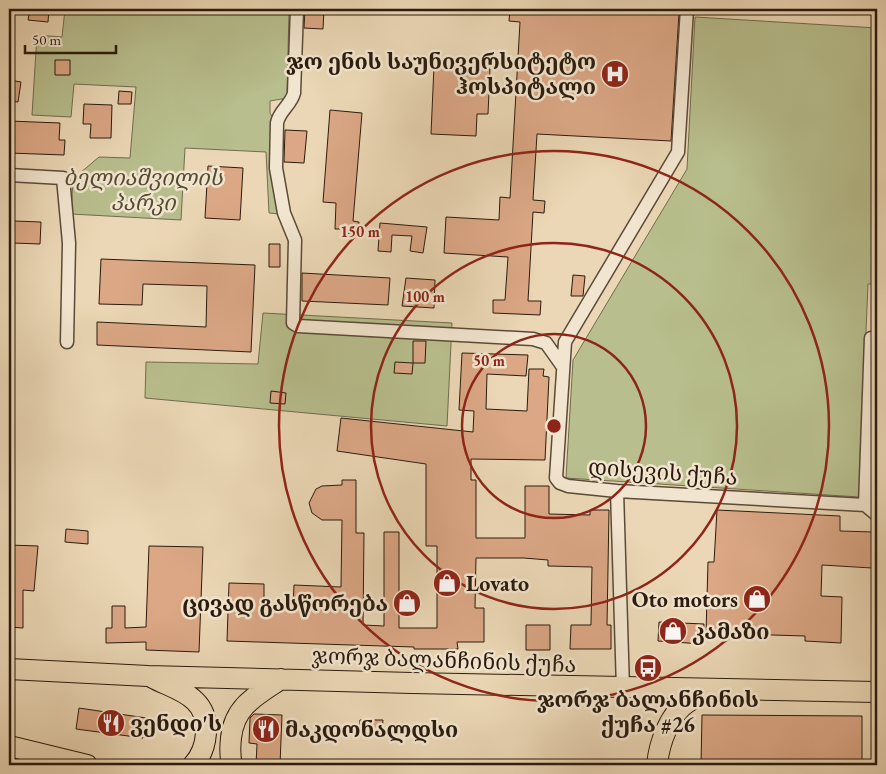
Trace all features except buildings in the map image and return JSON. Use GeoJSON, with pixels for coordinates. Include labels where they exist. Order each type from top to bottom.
{"type":"FeatureCollection","features":[{"type":"Feature","properties":{"kind":"main road","name":"ჯორჯ ბალანჩინის ქუჩა"},"geometry":{"type":"LineString","coordinates":[[9,669],[148,676],[623,689],[877,692]]}},
{"type":"Feature","properties":{"kind":"main road"},"geometry":{"type":"LineString","coordinates":[[148,676],[188,696],[201,710],[205,723],[204,744],[202,753],[193,765]]}},
{"type":"Feature","properties":{"kind":"main road"},"geometry":{"type":"LineString","coordinates":[[232,765],[232,734],[238,713],[252,697],[281,679]]}},
{"type":"Feature","properties":{"kind":"main road"},"geometry":{"type":"LineString","coordinates":[[657,765],[665,732],[679,710],[687,702],[712,690]]}},
{"type":"Feature","properties":{"kind":"main road"},"geometry":{"type":"LineString","coordinates":[[9,746],[87,765]]}},
{"type":"Feature","properties":{"kind":"street"},"geometry":{"type":"LineString","coordinates":[[297,9],[294,93],[276,123],[276,168],[284,214],[295,240],[293,323],[298,326],[533,339],[546,343],[563,367]]}},
{"type":"Feature","properties":{"kind":"street"},"geometry":{"type":"LineString","coordinates":[[563,367],[565,342],[678,152],[687,9]]}},
{"type":"Feature","properties":{"kind":"street"},"geometry":{"type":"LineString","coordinates":[[9,175],[63,178],[69,243],[67,342]]}},
{"type":"Feature","properties":{"kind":"street"},"geometry":{"type":"LineString","coordinates":[[871,338],[865,505],[877,515]]}},
{"type":"Feature","properties":{"kind":"street","name":"დისევის ქუჩა"},"geometry":{"type":"LineString","coordinates":[[563,367],[556,478],[560,483],[568,486],[617,490],[865,505]]}},
{"type":"Feature","properties":{"kind":"street"},"geometry":{"type":"LineString","coordinates":[[617,490],[623,689]]}},
{"type":"Feature","properties":{"kind":"green space","name":"ბელიაშვილის პარკი"},"geometry":{"type":"Polygon","coordinates":[[[65,9],[289,9],[287,98],[270,101],[280,214],[269,213],[266,152],[185,148],[181,220],[71,214],[73,179],[99,157],[130,158],[136,87],[74,84],[71,117],[32,115],[37,35],[62,37],[65,9]]]}},
{"type":"Feature","properties":{"kind":"green space"},"geometry":{"type":"Polygon","coordinates":[[[695,17],[877,28],[877,284],[868,284],[859,497],[566,478],[573,360],[687,169],[695,17]]]}},
{"type":"Feature","properties":{"kind":"green space"},"geometry":{"type":"Polygon","coordinates":[[[263,313],[452,323],[447,426],[145,398],[146,362],[258,364],[263,313]]]}},
{"type":"Feature","properties":{"kind":"place","name":"ჯო ენის საუნივერსიტეტო ჰოსპიტალი"},"geometry":{"type":"Point","coordinates":[615,74]}},
{"type":"Feature","properties":{"kind":"place","name":"Lovato"},"geometry":{"type":"Point","coordinates":[447,583]}},
{"type":"Feature","properties":{"kind":"place","name":"Oto motors"},"geometry":{"type":"Point","coordinates":[757,599]}},
{"type":"Feature","properties":{"kind":"place","name":"ცივად გასწორება"},"geometry":{"type":"Point","coordinates":[407,603]}},
{"type":"Feature","properties":{"kind":"place","name":"კამაზი"},"geometry":{"type":"Point","coordinates":[673,631]}},
{"type":"Feature","properties":{"kind":"place","name":"ჯორჯ ბალანჩინის ქუჩა #26"},"geometry":{"type":"Point","coordinates":[648,668]}},
{"type":"Feature","properties":{"kind":"place","name":"ვენდი'ს"},"geometry":{"type":"Point","coordinates":[111,723]}},
{"type":"Feature","properties":{"kind":"place","name":"მაკდონალდსი"},"geometry":{"type":"Point","coordinates":[266,729]}}]}
